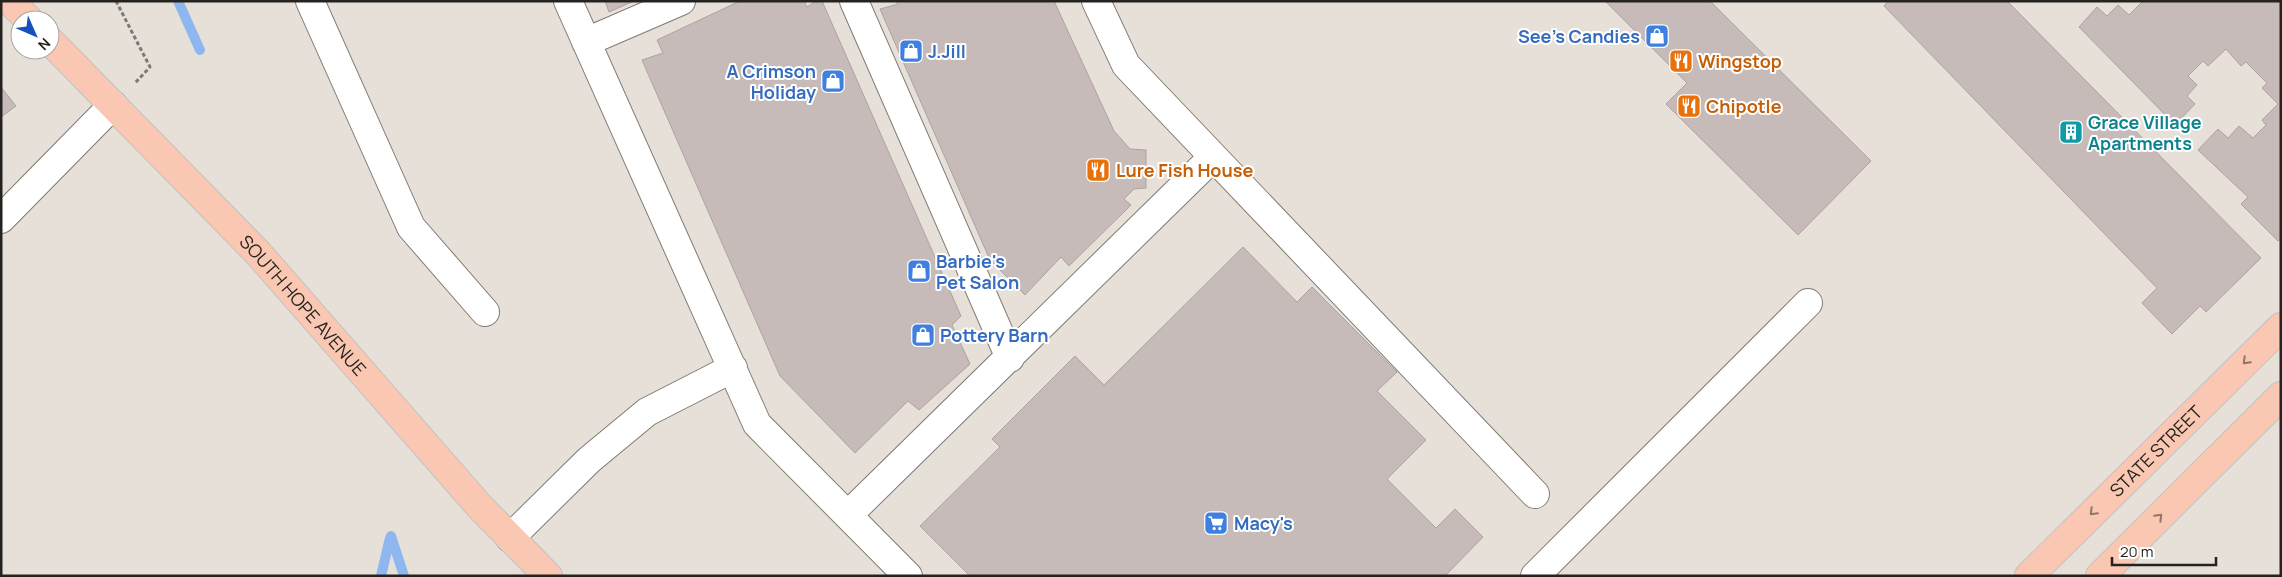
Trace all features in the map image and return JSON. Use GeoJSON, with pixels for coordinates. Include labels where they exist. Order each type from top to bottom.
{"type":"FeatureCollection","features":[{"type":"Feature","properties":{"kind":"main road"},"geometry":{"type":"LineString","coordinates":[[10,1],[19,10]]}},
{"type":"Feature","properties":{"kind":"main road","name":"SOUTH HOPE AVENUE"},"geometry":{"type":"LineString","coordinates":[[60,51],[267,262],[481,508],[548,576]]}},
{"type":"Feature","properties":{"kind":"main road","name":"STATE STREET"},"geometry":{"type":"LineString","coordinates":[[2039,572],[2281,327]]}},
{"type":"Feature","properties":{"kind":"main road"},"geometry":{"type":"LineString","coordinates":[[2100,576],[2281,396]]}},
{"type":"Feature","properties":{"kind":"street"},"geometry":{"type":"LineString","coordinates":[[310,1],[410,226],[485,312]]}},
{"type":"Feature","properties":{"kind":"street"},"geometry":{"type":"LineString","coordinates":[[568,1],[757,424],[908,576]]}},
{"type":"Feature","properties":{"kind":"street"},"geometry":{"type":"LineString","coordinates":[[586,42],[681,1]]}},
{"type":"Feature","properties":{"kind":"street"},"geometry":{"type":"LineString","coordinates":[[854,1],[1010,358]]}},
{"type":"Feature","properties":{"kind":"street"},"geometry":{"type":"LineString","coordinates":[[1096,1],[1126,65],[1535,494]]}},
{"type":"Feature","properties":{"kind":"street"},"geometry":{"type":"LineString","coordinates":[[1,219],[113,105]]}},
{"type":"Feature","properties":{"kind":"street"},"geometry":{"type":"LineString","coordinates":[[848,515],[1213,157]]}},
{"type":"Feature","properties":{"kind":"street"},"geometry":{"type":"LineString","coordinates":[[1535,576],[1808,303]]}},
{"type":"Feature","properties":{"kind":"street"},"geometry":{"type":"LineString","coordinates":[[510,538],[589,460],[647,412],[732,368]]}},
{"type":"Feature","properties":{"kind":"path"},"geometry":{"type":"LineString","coordinates":[[113,105],[150,67],[116,1]]}},
{"type":"Feature","properties":{"kind":"building"},"geometry":{"type":"Polygon","coordinates":[[[605,1],[634,1],[609,12],[605,1]]]}},
{"type":"Feature","properties":{"kind":"building"},"geometry":{"type":"Polygon","coordinates":[[[740,1],[804,1],[807,7],[816,1],[822,1],[961,316],[952,325],[970,364],[919,410],[908,401],[855,453],[780,376],[642,60],[663,53],[657,40],[740,1]]]}},
{"type":"Feature","properties":{"kind":"building"},"geometry":{"type":"Polygon","coordinates":[[[896,1],[1054,1],[1114,131],[1130,149],[1146,150],[1146,188],[1134,189],[1124,199],[1131,205],[1069,266],[1061,257],[1025,295],[990,260],[880,9],[898,4],[896,1]]]}},
{"type":"Feature","properties":{"kind":"building"},"geometry":{"type":"Polygon","coordinates":[[[1605,1],[1710,1],[1871,161],[1798,235],[1666,104],[1687,83],[1605,1]]]}},
{"type":"Feature","properties":{"kind":"building","name":"Grace Village Apartments"},"geometry":{"type":"Polygon","coordinates":[[[1888,1],[2007,1],[2261,258],[2206,312],[2200,306],[2172,334],[2142,303],[2157,288],[1884,6],[1888,1]]]}},
{"type":"Feature","properties":{"kind":"building"},"geometry":{"type":"Polygon","coordinates":[[[2143,1],[2281,1],[2281,239],[2278,241],[2241,204],[2248,197],[2198,150],[2218,129],[2228,138],[2239,126],[2253,138],[2266,125],[2262,120],[2278,104],[2262,88],[2267,83],[2246,62],[2241,66],[2226,49],[2208,66],[2203,61],[2188,76],[2197,85],[2187,96],[2195,104],[2175,125],[2079,27],[2097,7],[2107,16],[2118,5],[2129,15],[2143,1]]]}},
{"type":"Feature","properties":{"kind":"building"},"geometry":{"type":"Polygon","coordinates":[[[1,87],[16,106],[1,117],[1,87]]]}},
{"type":"Feature","properties":{"kind":"building"},"geometry":{"type":"Polygon","coordinates":[[[1243,247],[1297,302],[1312,287],[1397,372],[1377,391],[1426,440],[1387,479],[1436,528],[1455,509],[1483,537],[1445,576],[970,576],[920,526],[1000,447],[992,439],[1075,356],[1104,385],[1243,247]]]}},
{"type":"Feature","properties":{"kind":"waterway"},"geometry":{"type":"LineString","coordinates":[[178,1],[200,50]]}},
{"type":"Feature","properties":{"kind":"waterway"},"geometry":{"type":"LineString","coordinates":[[391,536],[404,576]]}},
{"type":"Feature","properties":{"kind":"waterway"},"geometry":{"type":"LineString","coordinates":[[381,576],[390,538]]}},
{"type":"Feature","properties":{"kind":"place","name":"See's Candies"},"geometry":{"type":"Point","coordinates":[1657,36]}},
{"type":"Feature","properties":{"kind":"place","name":"J.Jill"},"geometry":{"type":"Point","coordinates":[911,51]}},
{"type":"Feature","properties":{"kind":"place","name":"Wingstop"},"geometry":{"type":"Point","coordinates":[1681,61]}},
{"type":"Feature","properties":{"kind":"place","name":"A Crimson Holiday"},"geometry":{"type":"Point","coordinates":[833,81]}},
{"type":"Feature","properties":{"kind":"place","name":"Chipotle"},"geometry":{"type":"Point","coordinates":[1689,106]}},
{"type":"Feature","properties":{"kind":"place","name":"Grace Village Apartments"},"geometry":{"type":"Point","coordinates":[2071,132]}},
{"type":"Feature","properties":{"kind":"place","name":"Lure Fish House"},"geometry":{"type":"Point","coordinates":[1098,170]}},
{"type":"Feature","properties":{"kind":"place","name":"Barbie's Pet Salon"},"geometry":{"type":"Point","coordinates":[919,271]}},
{"type":"Feature","properties":{"kind":"place","name":"Pottery Barn"},"geometry":{"type":"Point","coordinates":[923,335]}},
{"type":"Feature","properties":{"kind":"place","name":"Macy's"},"geometry":{"type":"Point","coordinates":[1216,523]}}]}
